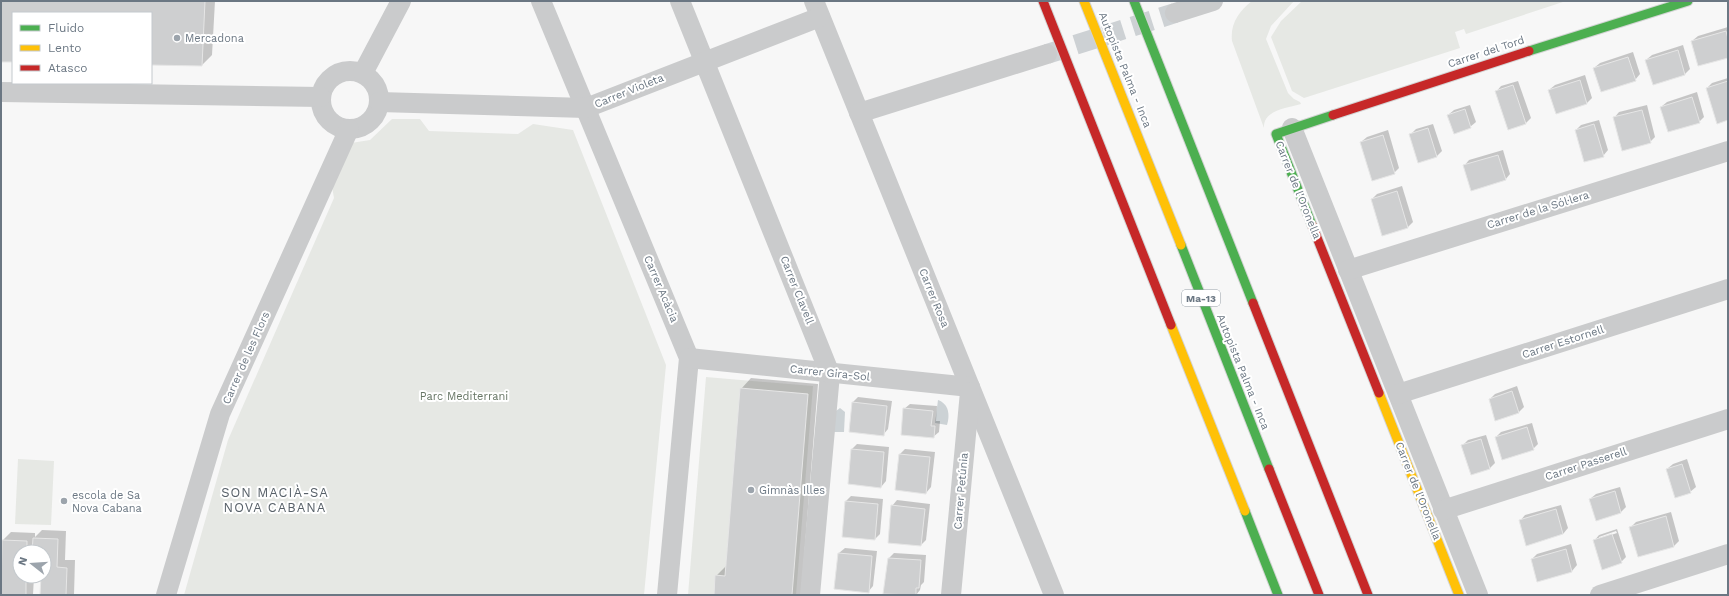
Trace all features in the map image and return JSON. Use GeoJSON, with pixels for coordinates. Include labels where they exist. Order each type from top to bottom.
{"type":"FeatureCollection","features":[{"type":"Feature","properties":{"kind":"main road"},"geometry":{"type":"LineString","coordinates":[[1043,1],[1278,595]]}},
{"type":"Feature","properties":{"kind":"main road","name":"Autopista Palma - Inca"},"geometry":{"type":"LineString","coordinates":[[1084,1],[1319,595]]}},
{"type":"Feature","properties":{"kind":"main road"},"geometry":{"type":"LineString","coordinates":[[1134,1],[1368,595]]}},
{"type":"Feature","properties":{"kind":"main road","name":"Carrer del Tord"},"geometry":{"type":"LineString","coordinates":[[1292,128],[1688,1]]}},
{"type":"Feature","properties":{"kind":"main road","name":"Carrer de l'Oronella"},"geometry":{"type":"LineString","coordinates":[[1292,128],[1276,134],[1459,595]]}},
{"type":"Feature","properties":{"kind":"street"},"geometry":{"type":"LineString","coordinates":[[363,73],[401,1]]}},
{"type":"Feature","properties":{"kind":"street","name":"Carrer Acàcia"},"geometry":{"type":"LineString","coordinates":[[541,1],[690,358],[667,595]]}},
{"type":"Feature","properties":{"kind":"street","name":"Carrer Clavell"},"geometry":{"type":"LineString","coordinates":[[680,1],[830,374],[810,595]]}},
{"type":"Feature","properties":{"kind":"street"},"geometry":{"type":"LineString","coordinates":[[1175,13],[1213,1]]}},
{"type":"Feature","properties":{"kind":"street","name":"Carrer Violeta"},"geometry":{"type":"LineString","coordinates":[[379,102],[586,108],[704,61],[817,9]]}},
{"type":"Feature","properties":{"kind":"street","name":"Carrer Rosa"},"geometry":{"type":"LineString","coordinates":[[817,9],[1054,595]]}},
{"type":"Feature","properties":{"kind":"street"},"geometry":{"type":"LineString","coordinates":[[859,113],[1047,54]]}},
{"type":"Feature","properties":{"kind":"street"},"geometry":{"type":"LineString","coordinates":[[354,70],[363,73],[374,82],[378,91],[379,102],[375,116],[368,123],[359,128],[348,129],[334,124],[326,117],[322,108],[321,97],[327,82],[334,75],[344,71],[354,70]]}},
{"type":"Feature","properties":{"kind":"street"},"geometry":{"type":"LineString","coordinates":[[1,92],[321,97]]}},
{"type":"Feature","properties":{"kind":"street","name":"Carrer de l'Oronella"},"geometry":{"type":"LineString","coordinates":[[1292,128],[1478,595]]}},
{"type":"Feature","properties":{"kind":"street","name":"Carrer de les Flors"},"geometry":{"type":"LineString","coordinates":[[166,595],[220,414],[348,129]]}},
{"type":"Feature","properties":{"kind":"street","name":"Carrer de la Sól·lera"},"geometry":{"type":"LineString","coordinates":[[1348,270],[1728,151]]}},
{"type":"Feature","properties":{"kind":"street","name":"Carrer Estornell"},"geometry":{"type":"LineString","coordinates":[[1398,394],[1728,289]]}},
{"type":"Feature","properties":{"kind":"street","name":"Carrer Gira-Sol"},"geometry":{"type":"LineString","coordinates":[[690,358],[970,388]]}},
{"type":"Feature","properties":{"kind":"street","name":"Carrer Petúnia"},"geometry":{"type":"LineString","coordinates":[[951,595],[970,388]]}},
{"type":"Feature","properties":{"kind":"street","name":"Carrer Passerell"},"geometry":{"type":"LineString","coordinates":[[1444,510],[1728,419]]}},
{"type":"Feature","properties":{"kind":"street"},"geometry":{"type":"LineString","coordinates":[[1600,595],[1728,554]]}},
{"type":"Feature","properties":{"kind":"green space"},"geometry":{"type":"Polygon","coordinates":[[[1252,1],[1294,1],[1271,26],[1266,39],[1288,93],[1301,104],[1277,111],[1267,117],[1264,128],[1232,41],[1232,29],[1236,18],[1252,1]]]}},
{"type":"Feature","properties":{"kind":"green space"},"geometry":{"type":"Polygon","coordinates":[[[1302,1],[1566,1],[1466,34],[1464,29],[1455,32],[1460,48],[1304,98],[1292,91],[1271,37],[1281,21],[1302,1]]]}},
{"type":"Feature","properties":{"kind":"green space","name":"Parc Mediterrani"},"geometry":{"type":"Polygon","coordinates":[[[392,119],[420,119],[429,131],[518,134],[533,124],[573,130],[666,365],[644,595],[184,595],[228,440],[334,198],[331,181],[351,143],[370,140],[392,119]]]}},
{"type":"Feature","properties":{"kind":"green space","name":"Gimnàs Illes"},"geometry":{"type":"Polygon","coordinates":[[[706,377],[813,386],[796,595],[688,595],[706,377]]]}},
{"type":"Feature","properties":{"kind":"green space"},"geometry":{"type":"Polygon","coordinates":[[[18,459],[54,461],[51,525],[15,524],[18,459]]]}},
{"type":"Feature","properties":{"kind":"shaded area"},"geometry":{"type":"Polygon","coordinates":[[[938,400],[944,404],[948,410],[947,425],[935,423],[938,400]]]}},
{"type":"Feature","properties":{"kind":"shaded area"},"geometry":{"type":"Polygon","coordinates":[[[840,408],[845,412],[844,432],[834,432],[836,411],[840,408]]]}},
{"type":"Feature","properties":{"kind":"building","name":"Mercadona"},"geometry":{"type":"Polygon","coordinates":[[[1,1],[205,1],[202,66],[152,65],[152,12],[12,12],[12,62],[1,62],[1,1]]]}},
{"type":"Feature","properties":{"kind":"building"},"geometry":{"type":"Polygon","coordinates":[[[1726,31],[1728,39],[1728,58],[1698,66],[1691,41],[1726,31]]]}},
{"type":"Feature","properties":{"kind":"building"},"geometry":{"type":"Polygon","coordinates":[[[1678,50],[1685,75],[1653,85],[1645,60],[1678,50]]]}},
{"type":"Feature","properties":{"kind":"building"},"geometry":{"type":"Polygon","coordinates":[[[1628,57],[1636,81],[1601,92],[1593,68],[1628,57]]]}},
{"type":"Feature","properties":{"kind":"building"},"geometry":{"type":"Polygon","coordinates":[[[1580,80],[1587,104],[1556,114],[1548,90],[1580,80]]]}},
{"type":"Feature","properties":{"kind":"building"},"geometry":{"type":"Polygon","coordinates":[[[1728,81],[1728,120],[1717,124],[1706,88],[1728,81]]]}},
{"type":"Feature","properties":{"kind":"building"},"geometry":{"type":"Polygon","coordinates":[[[1513,85],[1526,124],[1508,130],[1495,91],[1513,85]]]}},
{"type":"Feature","properties":{"kind":"building"},"geometry":{"type":"Polygon","coordinates":[[[1692,97],[1700,123],[1668,132],[1660,107],[1692,97]]]}},
{"type":"Feature","properties":{"kind":"building"},"geometry":{"type":"Polygon","coordinates":[[[1465,109],[1471,128],[1454,134],[1447,115],[1465,109]]]}},
{"type":"Feature","properties":{"kind":"building"},"geometry":{"type":"Polygon","coordinates":[[[1642,110],[1651,143],[1622,151],[1613,117],[1642,110]]]}},
{"type":"Feature","properties":{"kind":"building"},"geometry":{"type":"Polygon","coordinates":[[[1594,124],[1604,157],[1584,162],[1575,130],[1594,124]]]}},
{"type":"Feature","properties":{"kind":"building"},"geometry":{"type":"Polygon","coordinates":[[[1428,128],[1437,157],[1418,163],[1409,134],[1428,128]]]}},
{"type":"Feature","properties":{"kind":"building"},"geometry":{"type":"Polygon","coordinates":[[[1383,135],[1395,174],[1372,181],[1360,142],[1383,135]]]}},
{"type":"Feature","properties":{"kind":"building"},"geometry":{"type":"Polygon","coordinates":[[[1498,155],[1506,180],[1471,191],[1463,165],[1498,155]]]}},
{"type":"Feature","properties":{"kind":"building"},"geometry":{"type":"Polygon","coordinates":[[[1397,191],[1408,228],[1382,236],[1371,199],[1397,191]]]}},
{"type":"Feature","properties":{"kind":"building","name":"Gimnàs Illes"},"geometry":{"type":"Polygon","coordinates":[[[740,388],[808,394],[792,595],[714,595],[715,575],[725,576],[740,388]]]}},
{"type":"Feature","properties":{"kind":"building"},"geometry":{"type":"Polygon","coordinates":[[[1512,391],[1519,413],[1495,421],[1489,399],[1512,391]]]}},
{"type":"Feature","properties":{"kind":"building"},"geometry":{"type":"Polygon","coordinates":[[[852,402],[887,406],[884,436],[849,432],[852,402]]]}},
{"type":"Feature","properties":{"kind":"building"},"geometry":{"type":"Polygon","coordinates":[[[903,408],[933,411],[931,426],[935,426],[934,438],[901,435],[903,408]]]}},
{"type":"Feature","properties":{"kind":"building"},"geometry":{"type":"Polygon","coordinates":[[[1527,427],[1534,450],[1502,460],[1495,437],[1527,427]]]}},
{"type":"Feature","properties":{"kind":"building"},"geometry":{"type":"Polygon","coordinates":[[[1481,439],[1490,469],[1471,475],[1461,445],[1481,439]]]}},
{"type":"Feature","properties":{"kind":"building"},"geometry":{"type":"Polygon","coordinates":[[[851,449],[884,452],[881,488],[848,484],[851,449]]]}},
{"type":"Feature","properties":{"kind":"building"},"geometry":{"type":"Polygon","coordinates":[[[899,454],[930,457],[926,494],[895,490],[899,454]]]}},
{"type":"Feature","properties":{"kind":"building"},"geometry":{"type":"Polygon","coordinates":[[[1682,464],[1691,493],[1675,498],[1666,469],[1682,464]]]}},
{"type":"Feature","properties":{"kind":"building"},"geometry":{"type":"Polygon","coordinates":[[[1615,491],[1621,513],[1596,521],[1589,499],[1615,491]]]}},
{"type":"Feature","properties":{"kind":"building"},"geometry":{"type":"Polygon","coordinates":[[[845,501],[878,504],[875,540],[842,537],[845,501]]]}},
{"type":"Feature","properties":{"kind":"building"},"geometry":{"type":"Polygon","coordinates":[[[891,505],[925,509],[921,546],[888,543],[891,505]]]}},
{"type":"Feature","properties":{"kind":"building"},"geometry":{"type":"Polygon","coordinates":[[[1556,509],[1563,534],[1526,546],[1519,520],[1556,509]]]}},
{"type":"Feature","properties":{"kind":"building"},"geometry":{"type":"Polygon","coordinates":[[[1666,516],[1674,547],[1638,557],[1629,527],[1666,516]]]}},
{"type":"Feature","properties":{"kind":"building"},"geometry":{"type":"Polygon","coordinates":[[[1612,534],[1622,563],[1602,570],[1593,540],[1612,534]]]}},
{"type":"Feature","properties":{"kind":"building"},"geometry":{"type":"Polygon","coordinates":[[[33,538],[58,539],[57,567],[67,568],[66,595],[40,595],[41,584],[52,584],[52,544],[33,544],[33,538]]]}},
{"type":"Feature","properties":{"kind":"building"},"geometry":{"type":"Polygon","coordinates":[[[2,540],[27,541],[27,544],[12,544],[12,584],[26,584],[26,595],[1,595],[2,540]]]}},
{"type":"Feature","properties":{"kind":"building"},"geometry":{"type":"Polygon","coordinates":[[[1566,549],[1572,572],[1537,582],[1531,559],[1566,549]]]}},
{"type":"Feature","properties":{"kind":"building"},"geometry":{"type":"Polygon","coordinates":[[[838,553],[872,556],[869,593],[834,589],[838,553]]]}},
{"type":"Feature","properties":{"kind":"building"},"geometry":{"type":"Polygon","coordinates":[[[888,558],[921,560],[919,588],[916,588],[916,595],[883,594],[888,558]]]}},
{"type":"Feature","properties":{"kind":"tunnel"},"geometry":{"type":"LineString","coordinates":[[1047,54],[1175,13]]}},
{"type":"Feature","properties":{"kind":"traffic: fast"},"geometry":{"type":"LineString","coordinates":[[1134,1],[1253,303]]}},
{"type":"Feature","properties":{"kind":"traffic: fast"},"geometry":{"type":"LineString","coordinates":[[1529,51],[1688,1]]}},
{"type":"Feature","properties":{"kind":"traffic: fast"},"geometry":{"type":"LineString","coordinates":[[1312,225],[1276,134],[1333,115]]}},
{"type":"Feature","properties":{"kind":"traffic: fast"},"geometry":{"type":"LineString","coordinates":[[1181,245],[1269,469]]}},
{"type":"Feature","properties":{"kind":"traffic: fast"},"geometry":{"type":"LineString","coordinates":[[1245,511],[1278,595]]}},
{"type":"Feature","properties":{"kind":"traffic: slow"},"geometry":{"type":"LineString","coordinates":[[1084,1],[1181,245]]}},
{"type":"Feature","properties":{"kind":"traffic: slow"},"geometry":{"type":"LineString","coordinates":[[1171,325],[1245,511]]}},
{"type":"Feature","properties":{"kind":"traffic: slow"},"geometry":{"type":"LineString","coordinates":[[1379,393],[1459,595]]}},
{"type":"Feature","properties":{"kind":"traffic: jam"},"geometry":{"type":"LineString","coordinates":[[1043,1],[1171,325]]}},
{"type":"Feature","properties":{"kind":"traffic: jam"},"geometry":{"type":"LineString","coordinates":[[1333,115],[1529,51]]}},
{"type":"Feature","properties":{"kind":"traffic: jam"},"geometry":{"type":"LineString","coordinates":[[1312,225],[1379,393]]}},
{"type":"Feature","properties":{"kind":"traffic: jam"},"geometry":{"type":"LineString","coordinates":[[1253,303],[1368,595]]}},
{"type":"Feature","properties":{"kind":"traffic: jam"},"geometry":{"type":"LineString","coordinates":[[1269,469],[1319,595]]}},
{"type":"Feature","properties":{"kind":"place","name":"Mercadona"},"geometry":{"type":"Point","coordinates":[177,38]}},
{"type":"Feature","properties":{"kind":"place","name":"Gimnàs Illes"},"geometry":{"type":"Point","coordinates":[751,490]}},
{"type":"Feature","properties":{"kind":"place","name":"escola de Sa Nova Cabana"},"geometry":{"type":"Point","coordinates":[64,501]}},
{"type":"Feature","properties":{"kind":"district","name":"SON MACIÀ-SA NOVA CABANA"},"geometry":{"type":"Point","coordinates":[275,500]}}]}
